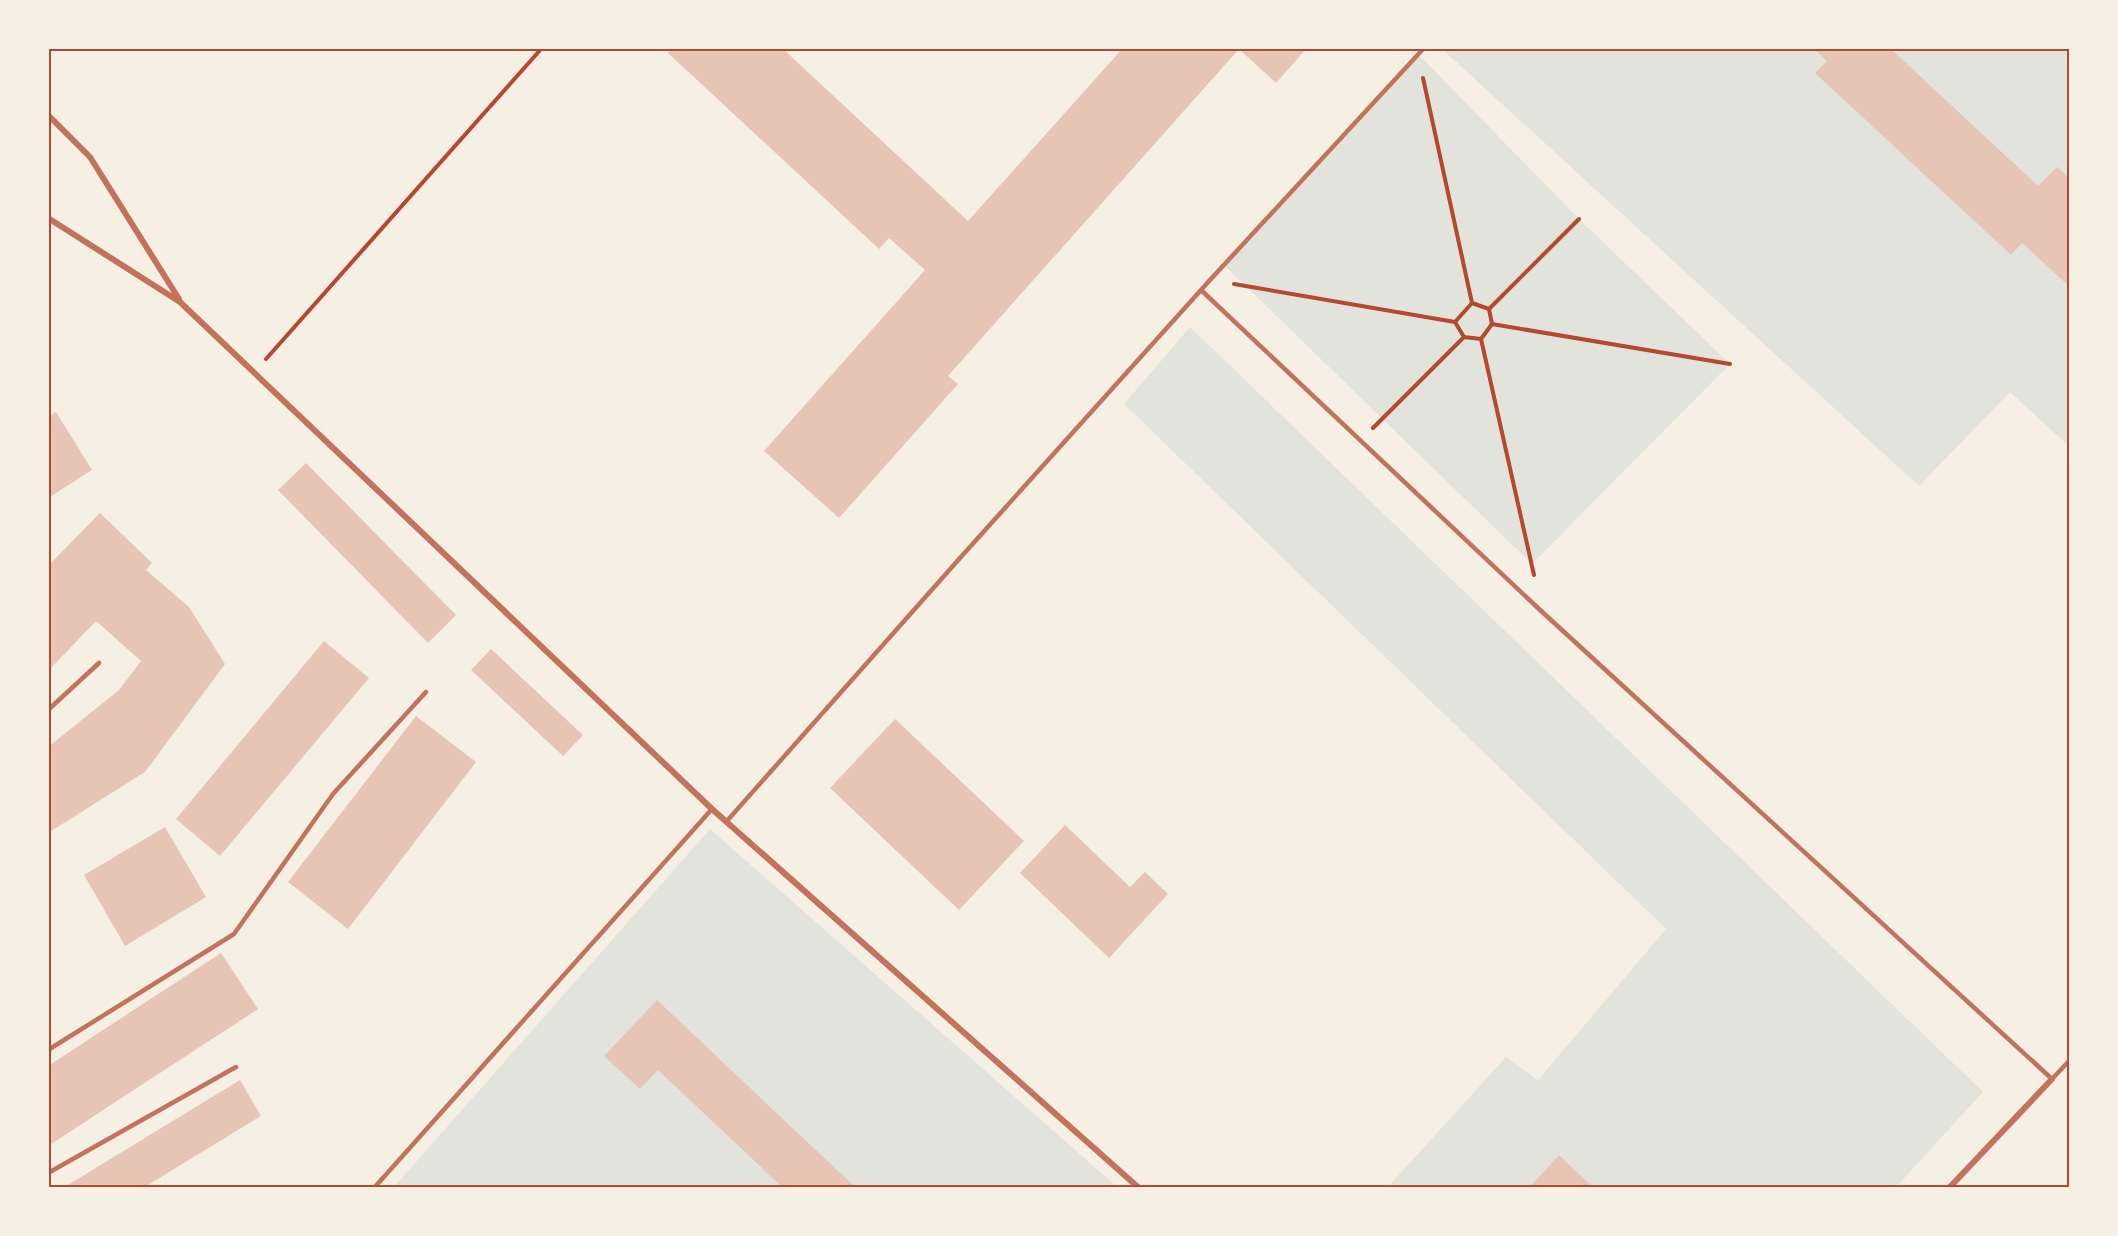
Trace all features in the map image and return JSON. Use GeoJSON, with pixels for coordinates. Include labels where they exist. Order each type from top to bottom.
{"type":"FeatureCollection","features":[{"type":"Feature","properties":{"kind":"street"},"geometry":{"type":"LineString","coordinates":[[48,115],[90,158],[180,302]]}},
{"type":"Feature","properties":{"kind":"street"},"geometry":{"type":"LineString","coordinates":[[48,218],[180,302],[726,822],[1139,1188]]}},
{"type":"Feature","properties":{"kind":"street"},"geometry":{"type":"LineString","coordinates":[[1949,1188],[2052,1079]]}},
{"type":"Feature","properties":{"kind":"lane"},"geometry":{"type":"LineString","coordinates":[[726,822],[1210,280],[1424,48]]}},
{"type":"Feature","properties":{"kind":"lane"},"geometry":{"type":"LineString","coordinates":[[1201,290],[1539,609],[2052,1079],[2070,1060]]}},
{"type":"Feature","properties":{"kind":"lane"},"geometry":{"type":"LineString","coordinates":[[48,710],[99,663]]}},
{"type":"Feature","properties":{"kind":"lane"},"geometry":{"type":"LineString","coordinates":[[48,1050],[234,934],[333,794],[426,692]]}},
{"type":"Feature","properties":{"kind":"lane"},"geometry":{"type":"LineString","coordinates":[[374,1188],[712,809]]}},
{"type":"Feature","properties":{"kind":"lane"},"geometry":{"type":"LineString","coordinates":[[48,1173],[236,1067]]}},
{"type":"Feature","properties":{"kind":"path"},"geometry":{"type":"LineString","coordinates":[[254,373],[542,48]]}},
{"type":"Feature","properties":{"kind":"path"},"geometry":{"type":"LineString","coordinates":[[1418,54],[1472,303]]}},
{"type":"Feature","properties":{"kind":"path"},"geometry":{"type":"LineString","coordinates":[[1489,309],[1580,219]]}},
{"type":"Feature","properties":{"kind":"path"},"geometry":{"type":"LineString","coordinates":[[1210,280],[1455,322]]}},
{"type":"Feature","properties":{"kind":"path"},"geometry":{"type":"LineString","coordinates":[[1472,303],[1489,309]]}},
{"type":"Feature","properties":{"kind":"path"},"geometry":{"type":"LineString","coordinates":[[1455,322],[1472,303]]}},
{"type":"Feature","properties":{"kind":"path"},"geometry":{"type":"LineString","coordinates":[[1489,309],[1492,324],[1481,339],[1532,564],[1539,609]]}},
{"type":"Feature","properties":{"kind":"path"},"geometry":{"type":"LineString","coordinates":[[1455,322],[1464,338]]}},
{"type":"Feature","properties":{"kind":"path"},"geometry":{"type":"LineString","coordinates":[[1492,324],[1730,364]]}},
{"type":"Feature","properties":{"kind":"path"},"geometry":{"type":"LineString","coordinates":[[1360,440],[1464,338],[1481,339]]}},
{"type":"Feature","properties":{"kind":"shaded area"},"geometry":{"type":"Polygon","coordinates":[[[1441,48],[2070,48],[2070,447],[2010,392],[1919,486],[1441,48]]]}},
{"type":"Feature","properties":{"kind":"shaded area"},"geometry":{"type":"Polygon","coordinates":[[[1418,54],[1579,219],[1730,364],[1532,564],[1224,265],[1418,54]]]}},
{"type":"Feature","properties":{"kind":"shaded area"},"geometry":{"type":"Polygon","coordinates":[[[1190,327],[1983,1092],[1895,1188],[1387,1188],[1506,1057],[1538,1080],[1666,929],[1124,404],[1190,327]]]}},
{"type":"Feature","properties":{"kind":"shaded area"},"geometry":{"type":"Polygon","coordinates":[[[710,829],[1115,1185],[1112,1188],[393,1188],[710,829]]]}},
{"type":"Feature","properties":{"kind":"building"},"geometry":{"type":"Polygon","coordinates":[[[673,48],[782,48],[968,221],[1123,48],[1307,48],[1276,83],[1239,49],[948,376],[958,384],[839,518],[764,451],[925,270],[889,238],[879,249],[668,53],[673,48]]]}},
{"type":"Feature","properties":{"kind":"building"},"geometry":{"type":"Polygon","coordinates":[[[1813,48],[1890,48],[2038,186],[2057,167],[2070,179],[2070,287],[2022,243],[2011,255],[1815,73],[1827,61],[1813,48]]]}},
{"type":"Feature","properties":{"kind":"building"},"geometry":{"type":"Polygon","coordinates":[[[56,412],[92,470],[48,498],[48,417],[56,412]]]}},
{"type":"Feature","properties":{"kind":"building"},"geometry":{"type":"Polygon","coordinates":[[[306,463],[456,615],[428,643],[278,490],[306,463]]]}},
{"type":"Feature","properties":{"kind":"building"},"geometry":{"type":"Polygon","coordinates":[[[100,513],[152,563],[146,570],[189,607],[225,664],[145,772],[48,833],[48,747],[119,690],[141,661],[96,621],[48,671],[48,566],[100,513]]]}},
{"type":"Feature","properties":{"kind":"building"},"geometry":{"type":"Polygon","coordinates":[[[324,641],[369,678],[220,856],[176,819],[324,641]]]}},
{"type":"Feature","properties":{"kind":"building"},"geometry":{"type":"Polygon","coordinates":[[[491,649],[583,735],[563,756],[471,670],[491,649]]]}},
{"type":"Feature","properties":{"kind":"building"},"geometry":{"type":"Polygon","coordinates":[[[416,716],[476,762],[348,929],[288,882],[416,716]]]}},
{"type":"Feature","properties":{"kind":"building"},"geometry":{"type":"Polygon","coordinates":[[[895,719],[1024,841],[959,910],[830,788],[895,719]]]}},
{"type":"Feature","properties":{"kind":"building"},"geometry":{"type":"Polygon","coordinates":[[[1065,825],[1130,887],[1145,872],[1168,894],[1109,958],[1020,873],[1065,825]]]}},
{"type":"Feature","properties":{"kind":"building"},"geometry":{"type":"Polygon","coordinates":[[[165,827],[206,897],[125,946],[84,875],[165,827]]]}},
{"type":"Feature","properties":{"kind":"building"},"geometry":{"type":"Polygon","coordinates":[[[221,953],[258,1009],[48,1146],[48,1066],[221,953]]]}},
{"type":"Feature","properties":{"kind":"building"},"geometry":{"type":"Polygon","coordinates":[[[657,1000],[856,1188],[783,1188],[658,1070],[640,1089],[604,1056],[657,1000]]]}},
{"type":"Feature","properties":{"kind":"building"},"geometry":{"type":"Polygon","coordinates":[[[240,1080],[261,1116],[143,1188],[63,1188],[240,1080]]]}},
{"type":"Feature","properties":{"kind":"building"},"geometry":{"type":"Polygon","coordinates":[[[1559,1155],[1594,1188],[1529,1188],[1559,1155]]]}}]}
